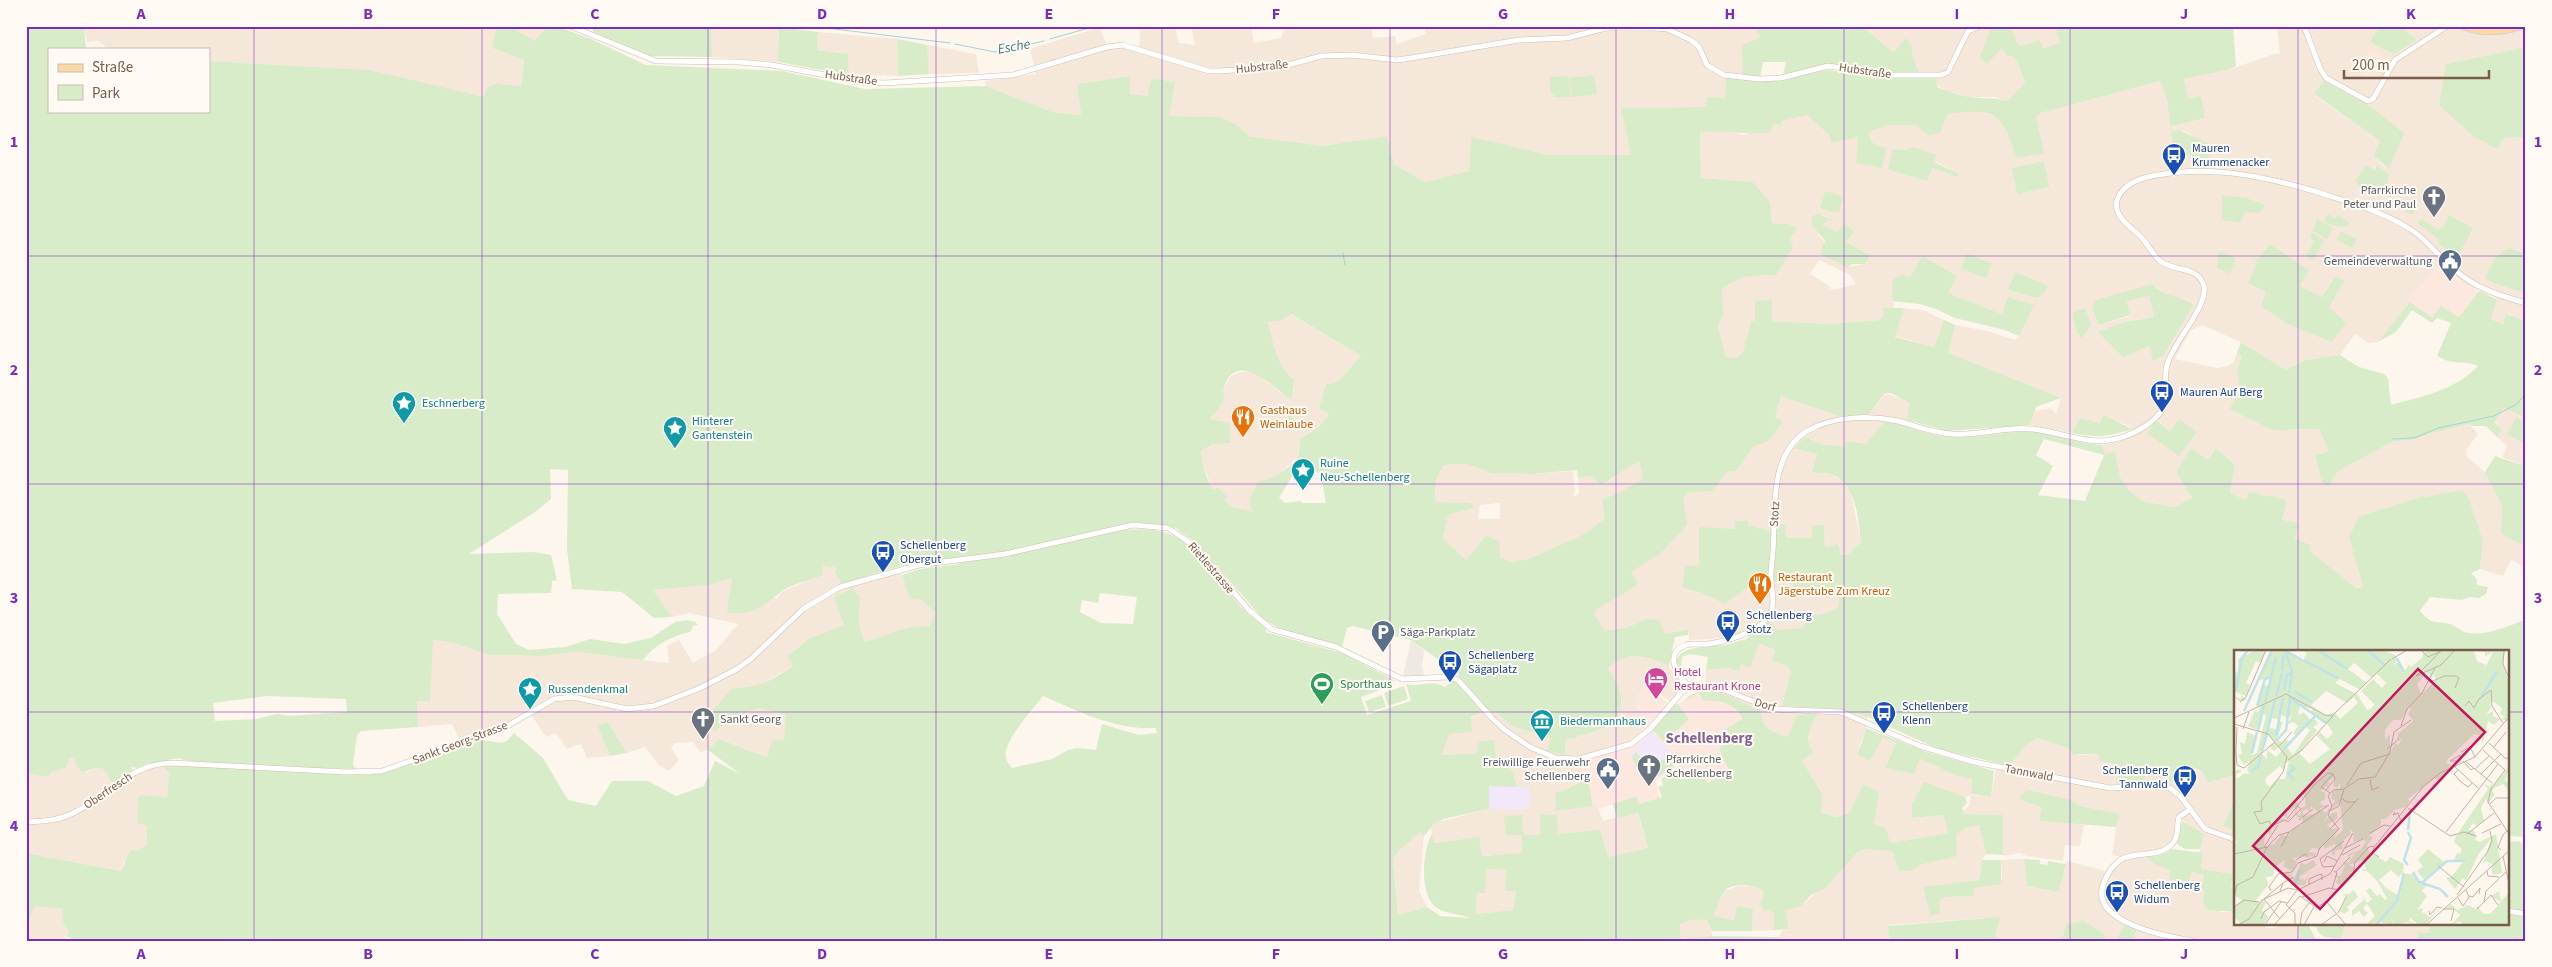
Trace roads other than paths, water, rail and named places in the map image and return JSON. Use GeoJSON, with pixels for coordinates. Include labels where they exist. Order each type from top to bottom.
{"type":"FeatureCollection","features":[{"type":"Feature","properties":{"kind":"main road"},"geometry":{"type":"LineString","coordinates":[[2463,26],[2476,30],[2496,31],[2522,26]]}},
{"type":"Feature","properties":{"kind":"street","name":"Hubstraße"},"geometry":{"type":"LineString","coordinates":[[570,26],[656,60],[764,64],[852,81],[885,83],[1013,75],[1114,46],[1138,49],[1208,71],[1219,71],[1281,67],[1321,56],[1352,55],[1397,60],[1519,40],[1567,38],[1606,28],[1667,29],[1691,40],[1698,47],[1707,65],[1724,75],[1759,79],[1781,78],[1828,66],[1888,75],[1941,75],[1948,72],[1968,31],[1980,26]]}},
{"type":"Feature","properties":{"kind":"street"},"geometry":{"type":"LineString","coordinates":[[2304,26],[2320,68],[2326,78],[2366,100],[2373,99],[2395,60],[2447,26]]}},
{"type":"Feature","properties":{"kind":"street","name":"Stotz"},"geometry":{"type":"LineString","coordinates":[[1688,685],[1677,673],[1674,665],[1676,654],[1680,648],[1688,645],[1713,643],[1739,636],[1758,627],[1771,612],[1773,605],[1771,579],[1774,514],[1778,480],[1785,457],[1800,436],[1824,424],[1863,418],[1888,419],[1953,434],[2032,429],[2087,442],[2110,441],[2127,436],[2157,416],[2164,404],[2168,362],[2203,300],[2205,290],[2204,284],[2195,274],[2165,265],[2156,258],[2143,239],[2119,215],[2117,203],[2119,194],[2123,188],[2133,182],[2159,174],[2186,171],[2238,173],[2293,185],[2366,207],[2415,233],[2454,270],[2470,282],[2492,292],[2526,303]]}},
{"type":"Feature","properties":{"kind":"street","name":"Rietlestrasse"},"geometry":{"type":"LineString","coordinates":[[895,573],[919,565],[1032,549],[1112,528],[1133,525],[1160,526],[1177,533],[1198,550],[1238,598],[1259,620],[1271,629],[1336,647],[1402,679],[1454,678],[1463,683],[1492,718],[1511,734],[1548,756],[1568,760],[1585,758],[1631,744],[1650,729],[1688,685]]}},
{"type":"Feature","properties":{"kind":"street","name":"Sankt Georg-Strasse"},"geometry":{"type":"LineString","coordinates":[[189,765],[382,771],[504,728],[554,699],[573,697],[627,709],[654,706],[700,688],[741,666],[803,609],[824,595],[847,585],[895,573]]}},
{"type":"Feature","properties":{"kind":"street","name":"Dorf"},"geometry":{"type":"LineString","coordinates":[[1688,685],[1724,690],[1773,709],[1834,711],[1865,722]]}},
{"type":"Feature","properties":{"kind":"street","name":"Tannwald"},"geometry":{"type":"LineString","coordinates":[[1865,722],[1920,746],[1974,762],[2110,788],[2161,785],[2178,794],[2205,829],[2234,839]]}},
{"type":"Feature","properties":{"kind":"street","name":"Oberfresch"},"geometry":{"type":"LineString","coordinates":[[26,822],[70,815],[146,766],[164,763],[189,765]]}},
{"type":"Feature","properties":{"kind":"street"},"geometry":{"type":"LineString","coordinates":[[2189,810],[2179,817],[2177,837],[2170,846],[2158,852],[2131,855],[2120,860],[2106,878],[2101,896],[2103,903],[2109,911],[2136,926],[2166,937],[2192,941]]}},
{"type":"Feature","properties":{"kind":"street"},"geometry":{"type":"LineString","coordinates":[[2510,911],[2526,914]]}},
{"type":"Feature","properties":{"kind":"waterway","name":"Esche"},"geometry":{"type":"LineString","coordinates":[[802,26],[812,27]]}},
{"type":"Feature","properties":{"kind":"waterway","name":"Esche"},"geometry":{"type":"LineString","coordinates":[[1050,39],[1096,26]]}},
{"type":"Feature","properties":{"kind":"waterway","name":"Esche"},"geometry":{"type":"LineString","coordinates":[[818,27],[950,43]]}},
{"type":"Feature","properties":{"kind":"waterway","name":"Esche"},"geometry":{"type":"LineString","coordinates":[[955,44],[995,52],[1044,41]]}},
{"type":"Feature","properties":{"kind":"waterway"},"geometry":{"type":"LineString","coordinates":[[1343,253],[1345,265]]}},
{"type":"Feature","properties":{"kind":"waterway"},"geometry":{"type":"LineString","coordinates":[[2393,439],[2414,438],[2438,428],[2494,416],[2517,404],[2526,393]]}},
{"type":"Feature","properties":{"kind":"place","name":"Mauren Krummenacker"},"geometry":{"type":"Point","coordinates":[2174,176]}},
{"type":"Feature","properties":{"kind":"place","name":"Pfarrkirche Peter und Paul"},"geometry":{"type":"Point","coordinates":[2434,218]}},
{"type":"Feature","properties":{"kind":"place","name":"Gemeindeverwaltung"},"geometry":{"type":"Point","coordinates":[2450,282]}},
{"type":"Feature","properties":{"kind":"place","name":"Mauren Auf Berg"},"geometry":{"type":"Point","coordinates":[2162,413]}},
{"type":"Feature","properties":{"kind":"place","name":"Eschnerberg"},"geometry":{"type":"Point","coordinates":[404,424]}},
{"type":"Feature","properties":{"kind":"place","name":"Gasthaus Weinlaube"},"geometry":{"type":"Point","coordinates":[1243,438]}},
{"type":"Feature","properties":{"kind":"place","name":"Hinterer Gantenstein"},"geometry":{"type":"Point","coordinates":[675,449]}},
{"type":"Feature","properties":{"kind":"place","name":"Ruine Neu-Schellenberg"},"geometry":{"type":"Point","coordinates":[1303,491]}},
{"type":"Feature","properties":{"kind":"place","name":"Schellenberg Obergut"},"geometry":{"type":"Point","coordinates":[883,573]}},
{"type":"Feature","properties":{"kind":"place","name":"Restaurant Jägerstube Zum Kreuz"},"geometry":{"type":"Point","coordinates":[1760,605]}},
{"type":"Feature","properties":{"kind":"place","name":"Schellenberg Stotz"},"geometry":{"type":"Point","coordinates":[1728,643]}},
{"type":"Feature","properties":{"kind":"place","name":"Säga-Parkplatz"},"geometry":{"type":"Point","coordinates":[1383,653]}},
{"type":"Feature","properties":{"kind":"place","name":"Schellenberg Sägaplatz"},"geometry":{"type":"Point","coordinates":[1450,683]}},
{"type":"Feature","properties":{"kind":"place","name":"Hotel Restaurant Krone"},"geometry":{"type":"Point","coordinates":[1656,700]}},
{"type":"Feature","properties":{"kind":"place","name":"Sporthaus"},"geometry":{"type":"Point","coordinates":[1322,705]}},
{"type":"Feature","properties":{"kind":"place","name":"Russendenkmal"},"geometry":{"type":"Point","coordinates":[530,710]}},
{"type":"Feature","properties":{"kind":"place","name":"Schellenberg Klenn"},"geometry":{"type":"Point","coordinates":[1884,734]}},
{"type":"Feature","properties":{"kind":"place","name":"Sankt Georg"},"geometry":{"type":"Point","coordinates":[703,740]}},
{"type":"Feature","properties":{"kind":"place","name":"Biedermannhaus"},"geometry":{"type":"Point","coordinates":[1542,742]}},
{"type":"Feature","properties":{"kind":"place","name":"Pfarrkirche Schellenberg"},"geometry":{"type":"Point","coordinates":[1649,787]}},
{"type":"Feature","properties":{"kind":"place","name":"Freiwillige Feuerwehr Schellenberg"},"geometry":{"type":"Point","coordinates":[1608,790]}},
{"type":"Feature","properties":{"kind":"place","name":"Schellenberg Tannwald"},"geometry":{"type":"Point","coordinates":[2185,798]}},
{"type":"Feature","properties":{"kind":"place","name":"Schellenberg Widum"},"geometry":{"type":"Point","coordinates":[2117,913]}},
{"type":"Feature","properties":{"kind":"district","name":"Schellenberg"},"geometry":{"type":"Point","coordinates":[1709,738]}}]}
